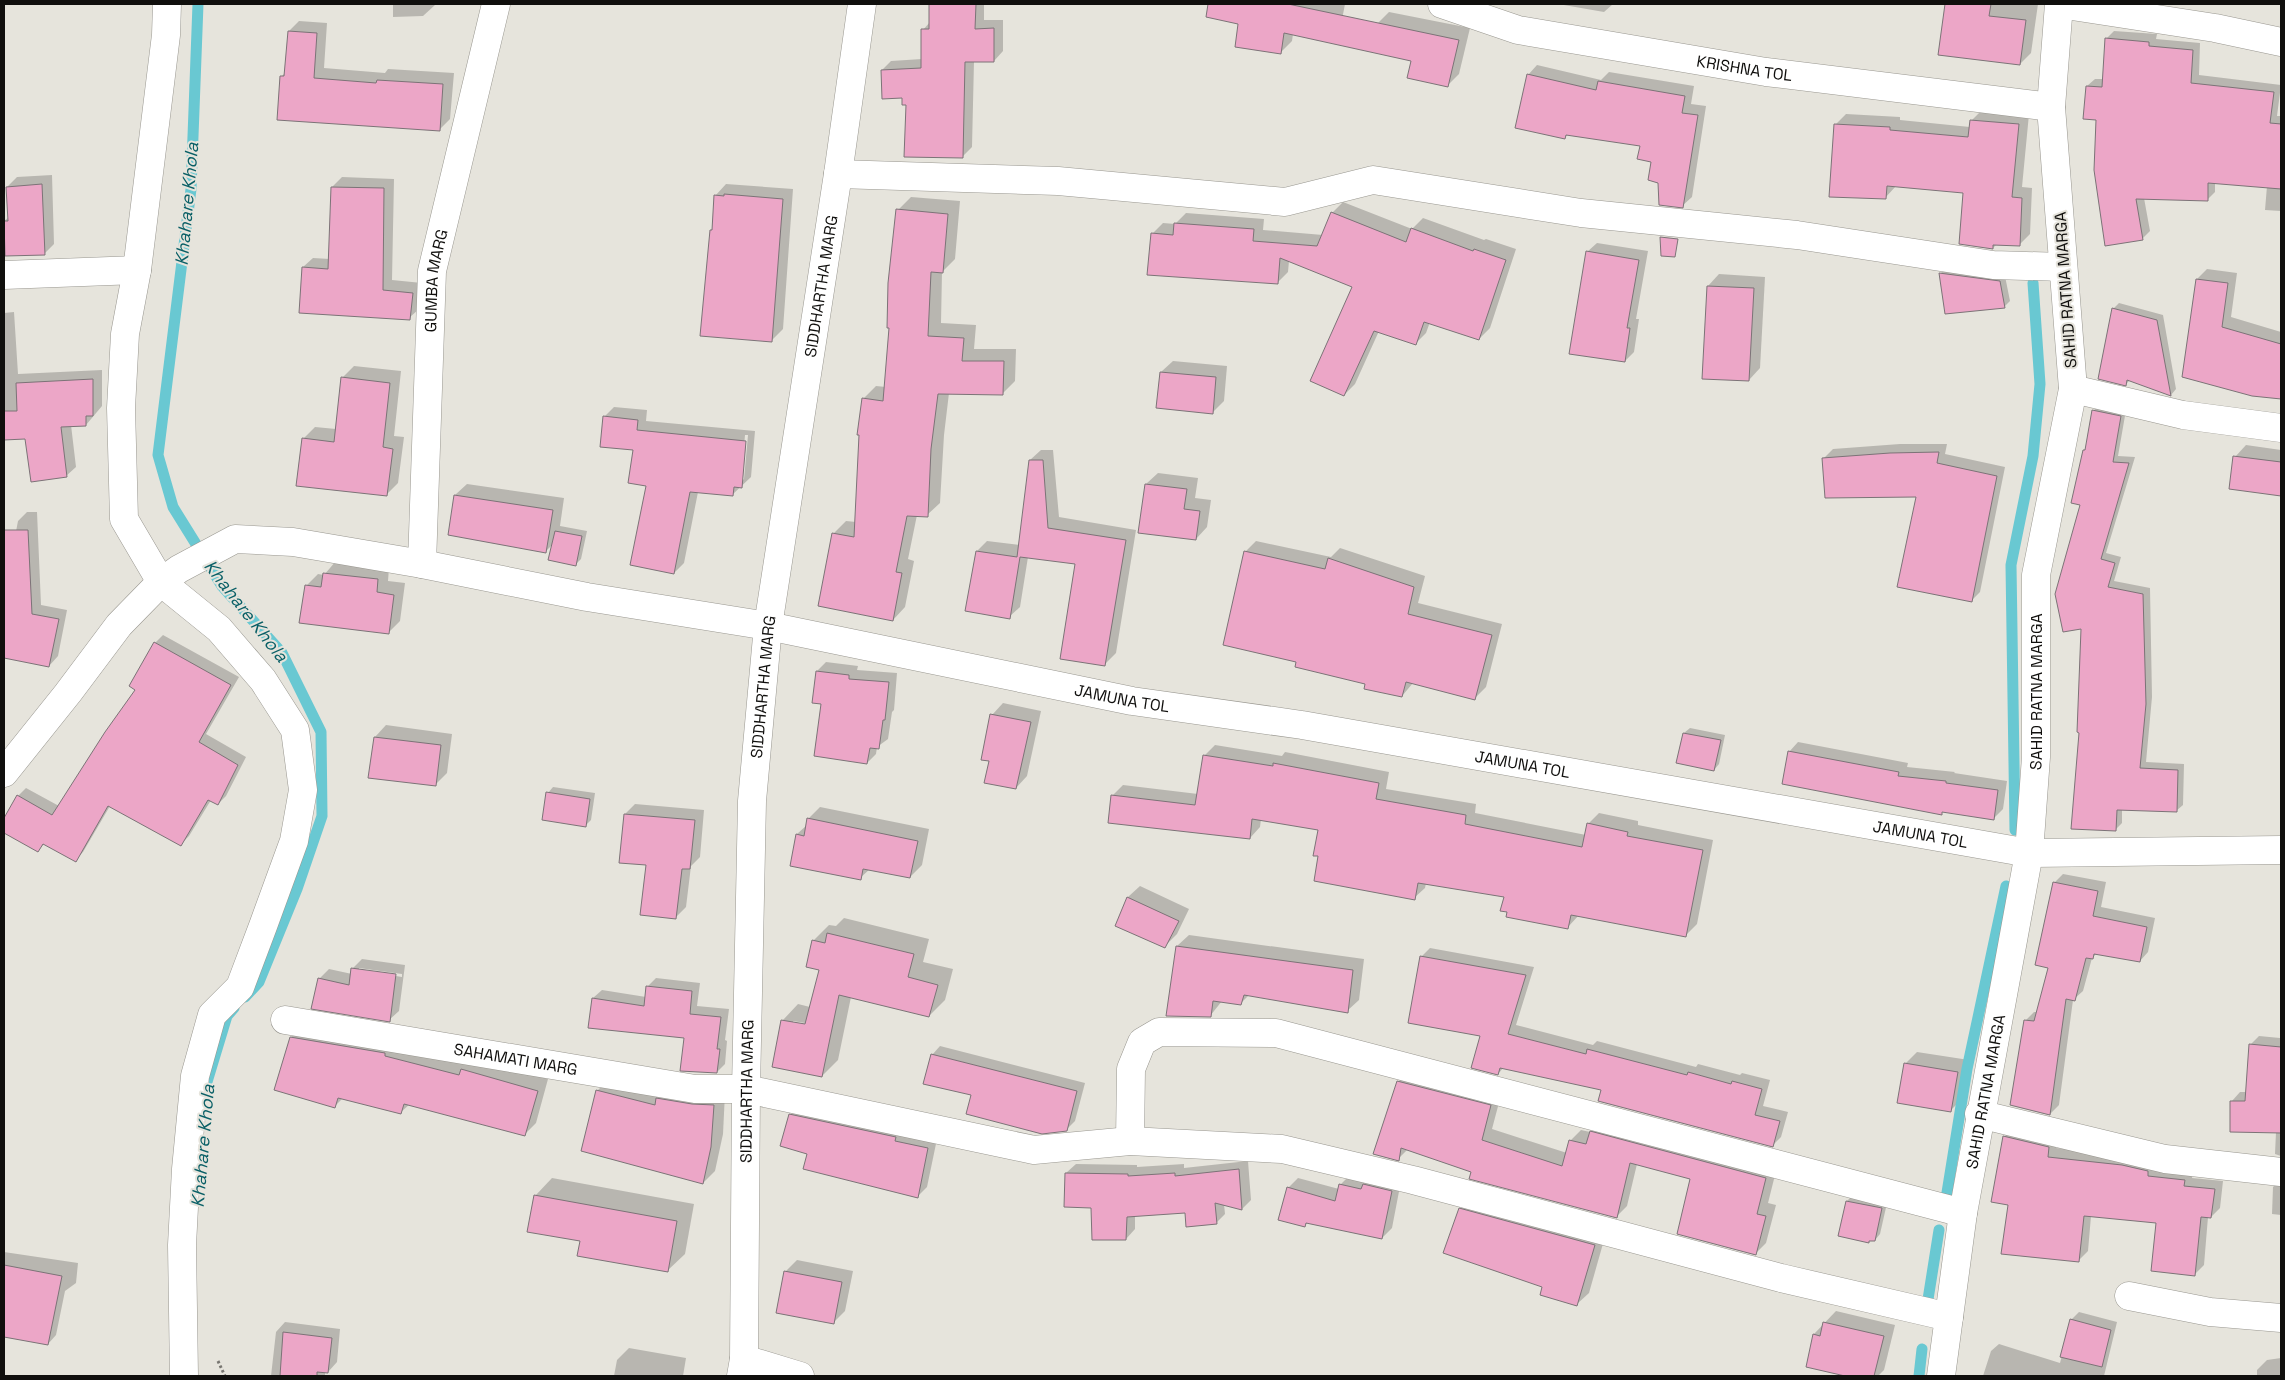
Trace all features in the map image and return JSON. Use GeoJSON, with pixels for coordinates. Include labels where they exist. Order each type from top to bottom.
{"type":"FeatureCollection","features":[{"type":"Feature","properties":{"kind":"street"},"geometry":{"type":"LineString","coordinates":[[167,4],[166,35],[137,270],[125,334],[121,408],[124,519],[170,575],[262,680],[295,730],[303,790],[294,841],[260,935],[240,986],[212,1015],[195,1076],[186,1169],[182,1245],[184,1376]]}},
{"type":"Feature","properties":{"kind":"street","name":"GUMBA MARG"},"geometry":{"type":"LineString","coordinates":[[422,564],[432,271],[496,4]]}},
{"type":"Feature","properties":{"kind":"street","name":"SIDDHARTHA MARG"},"geometry":{"type":"LineString","coordinates":[[743,1368],[752,801],[768,626],[838,174],[862,4]]}},
{"type":"Feature","properties":{"kind":"street","name":"KRISHNA TOL"},"geometry":{"type":"LineString","coordinates":[[1442,4],[1518,30],[1766,72],[2051,107]]}},
{"type":"Feature","properties":{"kind":"street"},"geometry":{"type":"LineString","coordinates":[[2060,4],[2215,28],[2281,42]]}},
{"type":"Feature","properties":{"kind":"street","name":"SAHID RATNA MARGA"},"geometry":{"type":"LineString","coordinates":[[1941,1376],[1963,1213],[1980,1114],[2008,976],[2029,853],[2036,757],[2036,575],[2073,389],[2051,107],[2060,4]]}},
{"type":"Feature","properties":{"kind":"street"},"geometry":{"type":"LineString","coordinates":[[838,174],[1058,181],[1285,202],[1373,180],[1581,214],[1797,235],[1994,265],[2062,267]]}},
{"type":"Feature","properties":{"kind":"street"},"geometry":{"type":"LineString","coordinates":[[4,275],[137,270]]}},
{"type":"Feature","properties":{"kind":"street"},"geometry":{"type":"LineString","coordinates":[[2073,389],[2183,415],[2281,428]]}},
{"type":"Feature","properties":{"kind":"street","name":"JAMUNA TOL"},"geometry":{"type":"LineString","coordinates":[[170,575],[235,539],[293,542],[422,564],[587,597],[768,626],[1132,701],[1302,725],[2029,853],[2281,850]]}},
{"type":"Feature","properties":{"kind":"street"},"geometry":{"type":"LineString","coordinates":[[4,773],[119,625],[170,575]]}},
{"type":"Feature","properties":{"kind":"street","name":"SAHAMATI MARG"},"geometry":{"type":"LineString","coordinates":[[285,1020],[695,1089],[746,1088],[1034,1150],[1130,1141],[1282,1149],[1413,1180],[1781,1278],[1949,1317]]}},
{"type":"Feature","properties":{"kind":"street"},"geometry":{"type":"LineString","coordinates":[[1130,1141],[1131,1069],[1142,1042],[1159,1032],[1276,1033],[1963,1213]]}},
{"type":"Feature","properties":{"kind":"street"},"geometry":{"type":"LineString","coordinates":[[1980,1114],[2165,1159],[2281,1172]]}},
{"type":"Feature","properties":{"kind":"street"},"geometry":{"type":"LineString","coordinates":[[2129,1296],[2210,1312],[2281,1318]]}},
{"type":"Feature","properties":{"kind":"street"},"geometry":{"type":"LineString","coordinates":[[743,1368],[800,1376]]}},
{"type":"Feature","properties":{"kind":"building"},"geometry":{"type":"Polygon","coordinates":[[[929,4],[976,4],[975,29],[994,28],[994,62],[965,62],[963,158],[904,157],[906,105],[902,105],[902,98],[882,99],[881,70],[921,68],[921,29],[929,29],[929,4]]]}},
{"type":"Feature","properties":{"kind":"building"},"geometry":{"type":"Polygon","coordinates":[[[1208,4],[1288,4],[1459,40],[1448,87],[1407,78],[1411,61],[1284,33],[1281,54],[1235,47],[1238,24],[1206,17],[1208,4]]]}},
{"type":"Feature","properties":{"kind":"building"},"geometry":{"type":"Polygon","coordinates":[[[1945,4],[1991,4],[1989,16],[2026,20],[2020,65],[1938,55],[1945,4]]]}},
{"type":"Feature","properties":{"kind":"building"},"geometry":{"type":"Polygon","coordinates":[[[288,31],[317,33],[314,78],[376,83],[377,80],[443,84],[440,131],[277,120],[280,76],[284,76],[288,31]]]}},
{"type":"Feature","properties":{"kind":"building"},"geometry":{"type":"Polygon","coordinates":[[[2105,38],[2149,42],[2149,46],[2193,50],[2191,83],[2274,92],[2270,123],[2281,124],[2281,189],[2208,183],[2208,201],[2136,199],[2143,240],[2105,246],[2094,170],[2096,120],[2083,119],[2086,86],[2102,87],[2105,38]]]}},
{"type":"Feature","properties":{"kind":"building"},"geometry":{"type":"Polygon","coordinates":[[[1527,74],[1596,90],[1598,81],[1685,96],[1682,113],[1698,115],[1683,208],[1659,205],[1658,183],[1648,180],[1651,162],[1637,159],[1640,146],[1566,135],[1565,139],[1515,128],[1527,74]]]}},
{"type":"Feature","properties":{"kind":"building"},"geometry":{"type":"Polygon","coordinates":[[[1970,120],[2019,124],[2012,197],[2022,198],[2020,246],[1993,245],[1993,249],[1959,244],[1963,193],[1887,186],[1886,199],[1829,197],[1834,124],[1890,127],[1890,130],[1968,137],[1970,120]]]}},
{"type":"Feature","properties":{"kind":"building"},"geometry":{"type":"Polygon","coordinates":[[[42,184],[45,255],[5,256],[4,221],[8,221],[6,187],[42,184]]]}},
{"type":"Feature","properties":{"kind":"building"},"geometry":{"type":"Polygon","coordinates":[[[331,187],[384,188],[383,290],[413,293],[410,320],[299,313],[302,267],[328,269],[331,187]]]}},
{"type":"Feature","properties":{"kind":"building"},"geometry":{"type":"Polygon","coordinates":[[[724,194],[783,199],[772,342],[700,336],[714,195],[724,196],[724,194]]]}},
{"type":"Feature","properties":{"kind":"building"},"geometry":{"type":"Polygon","coordinates":[[[896,209],[948,214],[943,273],[931,272],[928,336],[964,338],[962,361],[1004,361],[1003,395],[938,394],[931,449],[928,517],[907,516],[896,572],[902,573],[893,621],[818,606],[832,533],[854,537],[859,435],[857,435],[862,398],[883,401],[889,328],[887,328],[888,283],[896,209]]]}},
{"type":"Feature","properties":{"kind":"building"},"geometry":{"type":"Polygon","coordinates":[[[1331,212],[1406,242],[1411,228],[1473,251],[1474,249],[1506,260],[1479,340],[1424,322],[1416,345],[1374,331],[1344,396],[1310,381],[1352,287],[1280,258],[1278,284],[1147,275],[1151,233],[1173,235],[1174,223],[1254,229],[1253,241],[1317,246],[1331,212]]]}},
{"type":"Feature","properties":{"kind":"building"},"geometry":{"type":"Polygon","coordinates":[[[1660,237],[1678,239],[1675,257],[1661,256],[1660,237]]]}},
{"type":"Feature","properties":{"kind":"building"},"geometry":{"type":"Polygon","coordinates":[[[1586,251],[1639,260],[1627,328],[1630,328],[1625,362],[1569,354],[1586,251]]]}},
{"type":"Feature","properties":{"kind":"building"},"geometry":{"type":"Polygon","coordinates":[[[1939,273],[2000,281],[2005,308],[1945,314],[1939,273]]]}},
{"type":"Feature","properties":{"kind":"building"},"geometry":{"type":"Polygon","coordinates":[[[2196,279],[2228,283],[2222,327],[2281,344],[2281,399],[2252,396],[2182,377],[2196,279]]]}},
{"type":"Feature","properties":{"kind":"building"},"geometry":{"type":"Polygon","coordinates":[[[1707,286],[1754,288],[1749,381],[1702,379],[1707,286]]]}},
{"type":"Feature","properties":{"kind":"building"},"geometry":{"type":"Polygon","coordinates":[[[2112,308],[2157,320],[2171,396],[2127,380],[2126,386],[2098,379],[2112,308]]]}},
{"type":"Feature","properties":{"kind":"building"},"geometry":{"type":"Polygon","coordinates":[[[1160,372],[1216,377],[1213,414],[1156,408],[1160,372]]]}},
{"type":"Feature","properties":{"kind":"building"},"geometry":{"type":"Polygon","coordinates":[[[341,377],[390,383],[383,447],[393,449],[387,496],[296,486],[302,438],[334,442],[341,377]]]}},
{"type":"Feature","properties":{"kind":"building"},"geometry":{"type":"Polygon","coordinates":[[[93,379],[93,416],[86,416],[86,426],[61,427],[67,477],[31,482],[25,439],[4,440],[4,411],[17,411],[16,383],[93,379]]]}},
{"type":"Feature","properties":{"kind":"building"},"geometry":{"type":"Polygon","coordinates":[[[2092,410],[2121,416],[2113,462],[2129,463],[2101,559],[2115,563],[2108,587],[2143,594],[2146,704],[2140,768],[2178,770],[2177,812],[2117,810],[2116,831],[2071,829],[2079,733],[2077,732],[2081,629],[2063,632],[2055,594],[2080,505],[2071,503],[2083,450],[2085,450],[2092,410]]]}},
{"type":"Feature","properties":{"kind":"building"},"geometry":{"type":"Polygon","coordinates":[[[603,416],[638,420],[637,430],[746,441],[742,488],[734,487],[733,496],[690,492],[674,574],[630,565],[646,486],[628,483],[633,450],[600,447],[603,416]]]}},
{"type":"Feature","properties":{"kind":"building"},"geometry":{"type":"Polygon","coordinates":[[[1939,452],[1937,463],[1997,476],[1972,602],[1897,587],[1916,497],[1825,498],[1822,458],[1890,453],[1939,452]]]}},
{"type":"Feature","properties":{"kind":"building"},"geometry":{"type":"Polygon","coordinates":[[[2233,456],[2281,462],[2281,496],[2229,489],[2233,456]]]}},
{"type":"Feature","properties":{"kind":"building"},"geometry":{"type":"Polygon","coordinates":[[[1029,460],[1043,460],[1048,528],[1126,540],[1105,666],[1060,659],[1075,564],[1020,557],[1010,619],[965,611],[976,551],[1017,557],[1029,460]]]}},
{"type":"Feature","properties":{"kind":"building"},"geometry":{"type":"Polygon","coordinates":[[[1145,484],[1187,489],[1184,509],[1200,511],[1196,540],[1138,533],[1145,484]]]}},
{"type":"Feature","properties":{"kind":"building"},"geometry":{"type":"Polygon","coordinates":[[[454,495],[553,510],[546,553],[448,535],[454,495]]]}},
{"type":"Feature","properties":{"kind":"building"},"geometry":{"type":"Polygon","coordinates":[[[4,530],[28,530],[32,614],[59,619],[49,667],[4,658],[4,530]]]}},
{"type":"Feature","properties":{"kind":"building"},"geometry":{"type":"Polygon","coordinates":[[[555,531],[582,536],[576,566],[548,560],[555,531]]]}},
{"type":"Feature","properties":{"kind":"building"},"geometry":{"type":"Polygon","coordinates":[[[1244,551],[1325,569],[1328,558],[1414,587],[1408,614],[1492,635],[1475,700],[1406,682],[1402,697],[1364,689],[1365,684],[1295,667],[1296,662],[1223,645],[1244,551]]]}},
{"type":"Feature","properties":{"kind":"building"},"geometry":{"type":"Polygon","coordinates":[[[323,573],[378,579],[377,592],[394,595],[389,634],[299,623],[305,585],[321,587],[323,573]]]}},
{"type":"Feature","properties":{"kind":"building"},"geometry":{"type":"Polygon","coordinates":[[[154,642],[231,685],[199,742],[238,765],[218,805],[208,800],[181,846],[108,806],[76,862],[43,844],[38,852],[4,833],[4,818],[17,795],[52,815],[105,732],[135,690],[129,686],[154,642]]]}},
{"type":"Feature","properties":{"kind":"building"},"geometry":{"type":"Polygon","coordinates":[[[816,671],[849,675],[849,679],[889,682],[885,720],[883,720],[879,749],[870,748],[867,764],[814,756],[821,704],[812,703],[816,671]]]}},
{"type":"Feature","properties":{"kind":"building"},"geometry":{"type":"Polygon","coordinates":[[[990,714],[1031,722],[1016,789],[984,783],[989,761],[981,760],[990,714]]]}},
{"type":"Feature","properties":{"kind":"building"},"geometry":{"type":"Polygon","coordinates":[[[1683,733],[1721,740],[1714,771],[1676,763],[1683,733]]]}},
{"type":"Feature","properties":{"kind":"building"},"geometry":{"type":"Polygon","coordinates":[[[374,737],[441,745],[436,786],[368,778],[374,737]]]}},
{"type":"Feature","properties":{"kind":"building"},"geometry":{"type":"Polygon","coordinates":[[[1788,751],[1899,772],[1898,776],[1946,781],[1946,783],[1998,790],[1994,820],[1942,812],[1942,815],[1782,784],[1788,751]]]}},
{"type":"Feature","properties":{"kind":"building"},"geometry":{"type":"Polygon","coordinates":[[[1203,755],[1273,766],[1273,763],[1379,783],[1376,799],[1466,815],[1465,824],[1582,847],[1587,823],[1628,832],[1627,836],[1703,850],[1686,937],[1571,915],[1568,929],[1506,917],[1507,912],[1500,911],[1504,897],[1418,883],[1415,900],[1314,881],[1318,856],[1313,856],[1318,830],[1252,819],[1250,839],[1108,823],[1111,795],[1195,805],[1203,755]]]}},
{"type":"Feature","properties":{"kind":"building"},"geometry":{"type":"Polygon","coordinates":[[[546,792],[590,799],[586,827],[542,820],[546,792]]]}},
{"type":"Feature","properties":{"kind":"building"},"geometry":{"type":"Polygon","coordinates":[[[624,814],[695,820],[690,869],[682,869],[676,919],[640,915],[646,865],[619,863],[624,814]]]}},
{"type":"Feature","properties":{"kind":"building"},"geometry":{"type":"Polygon","coordinates":[[[807,818],[918,841],[910,878],[863,869],[861,880],[790,866],[796,834],[804,836],[807,818]]]}},
{"type":"Feature","properties":{"kind":"building"},"geometry":{"type":"Polygon","coordinates":[[[2053,882],[2098,891],[2093,916],[2147,927],[2140,962],[2094,954],[2093,959],[2086,958],[2075,1001],[2066,999],[2050,1115],[2010,1105],[2024,1020],[2034,1021],[2048,968],[2035,965],[2053,882]]]}},
{"type":"Feature","properties":{"kind":"building"},"geometry":{"type":"Polygon","coordinates":[[[1127,897],[1179,921],[1165,948],[1115,926],[1127,897]]]}},
{"type":"Feature","properties":{"kind":"building"},"geometry":{"type":"Polygon","coordinates":[[[827,933],[914,954],[908,977],[938,985],[929,1017],[839,995],[822,1077],[772,1067],[781,1020],[805,1024],[819,970],[806,967],[812,940],[825,943],[827,933]]]}},
{"type":"Feature","properties":{"kind":"building"},"geometry":{"type":"Polygon","coordinates":[[[1176,946],[1353,970],[1348,1013],[1244,995],[1241,1005],[1213,1001],[1211,1017],[1166,1016],[1176,946]]]}},
{"type":"Feature","properties":{"kind":"building"},"geometry":{"type":"Polygon","coordinates":[[[1420,956],[1526,975],[1508,1034],[1586,1054],[1587,1049],[1687,1075],[1688,1072],[1731,1084],[1732,1081],[1762,1089],[1755,1115],[1780,1121],[1773,1147],[1598,1101],[1601,1090],[1500,1068],[1498,1075],[1471,1068],[1480,1036],[1408,1023],[1420,956]]]}},
{"type":"Feature","properties":{"kind":"building"},"geometry":{"type":"Polygon","coordinates":[[[351,968],[396,974],[390,1022],[311,1009],[318,978],[349,985],[351,968]]]}},
{"type":"Feature","properties":{"kind":"building"},"geometry":{"type":"Polygon","coordinates":[[[646,986],[692,991],[690,1014],[721,1017],[717,1049],[720,1049],[717,1073],[680,1071],[684,1038],[588,1028],[592,998],[644,1006],[646,986]]]}},
{"type":"Feature","properties":{"kind":"building"},"geometry":{"type":"Polygon","coordinates":[[[290,1037],[385,1053],[385,1056],[459,1075],[461,1069],[538,1091],[525,1136],[404,1104],[401,1114],[338,1098],[335,1108],[274,1090],[290,1037]]]}},
{"type":"Feature","properties":{"kind":"building"},"geometry":{"type":"Polygon","coordinates":[[[2249,1044],[2281,1047],[2281,1133],[2230,1132],[2230,1101],[2245,1101],[2249,1044]]]}},
{"type":"Feature","properties":{"kind":"building"},"geometry":{"type":"Polygon","coordinates":[[[931,1054],[1077,1091],[1067,1131],[1042,1134],[966,1114],[971,1095],[923,1084],[931,1054]]]}},
{"type":"Feature","properties":{"kind":"building"},"geometry":{"type":"Polygon","coordinates":[[[1904,1063],[1958,1072],[1951,1112],[1897,1103],[1904,1063]]]}},
{"type":"Feature","properties":{"kind":"building"},"geometry":{"type":"Polygon","coordinates":[[[1397,1081],[1491,1105],[1482,1140],[1562,1166],[1569,1140],[1586,1144],[1590,1131],[1766,1178],[1757,1214],[1766,1216],[1756,1255],[1677,1234],[1690,1179],[1630,1163],[1617,1218],[1469,1179],[1471,1172],[1401,1148],[1399,1161],[1373,1154],[1397,1081]]]}},
{"type":"Feature","properties":{"kind":"building"},"geometry":{"type":"Polygon","coordinates":[[[596,1090],[655,1105],[656,1098],[692,1104],[714,1105],[711,1147],[703,1184],[581,1151],[596,1090]]]}},
{"type":"Feature","properties":{"kind":"building"},"geometry":{"type":"Polygon","coordinates":[[[789,1114],[896,1137],[895,1141],[928,1148],[918,1198],[803,1169],[807,1154],[780,1146],[789,1114]]]}},
{"type":"Feature","properties":{"kind":"building"},"geometry":{"type":"Polygon","coordinates":[[[2003,1136],[2049,1147],[2048,1157],[2122,1165],[2148,1171],[2148,1176],[2185,1180],[2184,1186],[2215,1189],[2211,1218],[2201,1217],[2195,1276],[2151,1271],[2156,1223],[2084,1216],[2079,1262],[2001,1254],[2008,1205],[1991,1202],[2003,1136]]]}},
{"type":"Feature","properties":{"kind":"building"},"geometry":{"type":"Polygon","coordinates":[[[1239,1169],[1242,1210],[1215,1203],[1217,1224],[1186,1227],[1185,1213],[1127,1217],[1126,1240],[1092,1240],[1091,1208],[1064,1207],[1065,1173],[1128,1174],[1128,1176],[1175,1173],[1175,1176],[1239,1169]]]}},
{"type":"Feature","properties":{"kind":"building"},"geometry":{"type":"Polygon","coordinates":[[[1339,1184],[1361,1189],[1363,1184],[1392,1191],[1382,1239],[1306,1223],[1305,1227],[1278,1220],[1287,1187],[1335,1201],[1339,1184]]]}},
{"type":"Feature","properties":{"kind":"building"},"geometry":{"type":"Polygon","coordinates":[[[534,1195],[677,1221],[668,1272],[577,1256],[580,1241],[527,1232],[534,1195]]]}},
{"type":"Feature","properties":{"kind":"building"},"geometry":{"type":"Polygon","coordinates":[[[1846,1201],[1882,1208],[1875,1241],[1869,1241],[1869,1243],[1838,1236],[1846,1201]]]}},
{"type":"Feature","properties":{"kind":"building"},"geometry":{"type":"Polygon","coordinates":[[[1459,1208],[1595,1245],[1577,1306],[1540,1295],[1542,1287],[1443,1253],[1459,1208]]]}},
{"type":"Feature","properties":{"kind":"building"},"geometry":{"type":"Polygon","coordinates":[[[4,1265],[62,1276],[48,1345],[4,1337],[4,1265]]]}},
{"type":"Feature","properties":{"kind":"building"},"geometry":{"type":"Polygon","coordinates":[[[784,1271],[842,1282],[834,1324],[776,1313],[784,1271]]]}},
{"type":"Feature","properties":{"kind":"building"},"geometry":{"type":"Polygon","coordinates":[[[2070,1319],[2111,1330],[2102,1367],[2060,1357],[2070,1319]]]}},
{"type":"Feature","properties":{"kind":"building"},"geometry":{"type":"Polygon","coordinates":[[[1823,1322],[1884,1336],[1874,1376],[1845,1376],[1806,1367],[1813,1334],[1820,1336],[1823,1322]]]}},
{"type":"Feature","properties":{"kind":"building"},"geometry":{"type":"Polygon","coordinates":[[[283,1332],[332,1338],[328,1373],[317,1372],[317,1376],[280,1376],[283,1332]]]}},
{"type":"Feature","properties":{"kind":"waterway","name":"Khahare Khola"},"geometry":{"type":"LineString","coordinates":[[198,4],[191,189],[158,455],[173,507],[222,586],[282,653],[321,732],[322,816],[297,889],[259,982],[245,997]]}},
{"type":"Feature","properties":{"kind":"waterway"},"geometry":{"type":"LineString","coordinates":[[2015,830],[2011,565],[2033,456],[2040,384],[2033,283]]}},
{"type":"Feature","properties":{"kind":"waterway"},"geometry":{"type":"LineString","coordinates":[[1945,1205],[1967,1069],[2006,886]]}},
{"type":"Feature","properties":{"kind":"waterway","name":"Khahare Khola"},"geometry":{"type":"LineString","coordinates":[[207,1082],[227,1016],[234,1008]]}},
{"type":"Feature","properties":{"kind":"waterway"},"geometry":{"type":"LineString","coordinates":[[1926,1312],[1939,1230]]}},
{"type":"Feature","properties":{"kind":"waterway"},"geometry":{"type":"LineString","coordinates":[[1919,1376],[1922,1349]]}}]}
